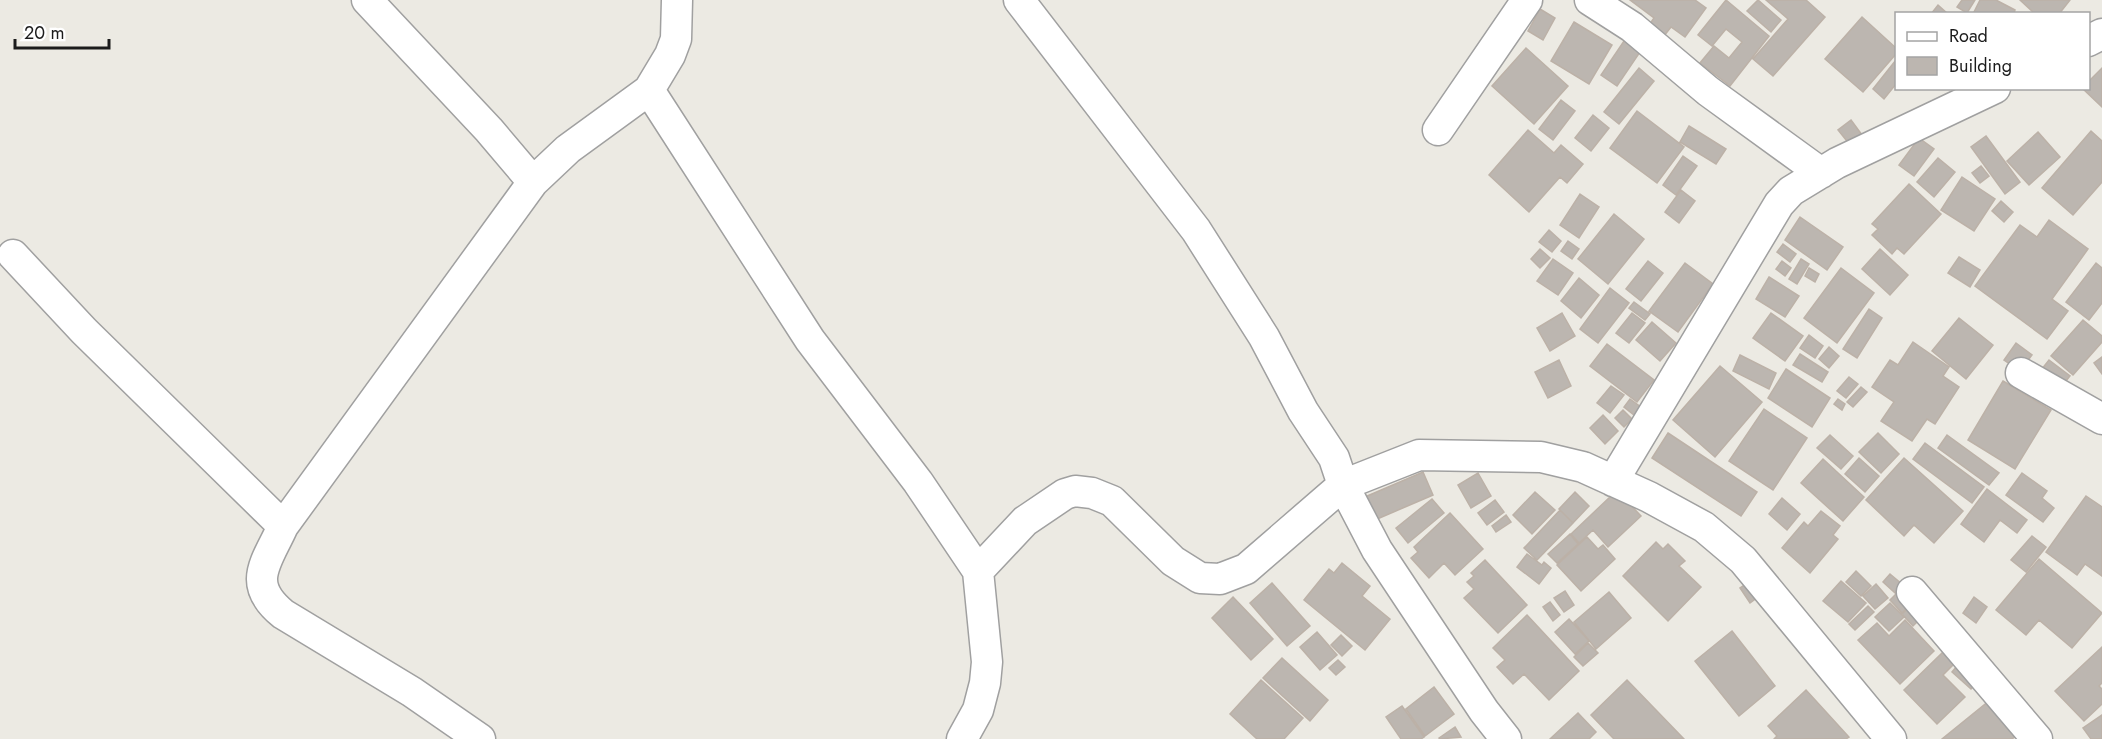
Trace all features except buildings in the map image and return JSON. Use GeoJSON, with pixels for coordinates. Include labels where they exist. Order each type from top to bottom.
{"type":"FeatureCollection","features":[{"type":"Feature","properties":{"kind":"street"},"geometry":{"type":"LineString","coordinates":[[367,0],[489,130],[533,182]]}},
{"type":"Feature","properties":{"kind":"street"},"geometry":{"type":"LineString","coordinates":[[480,739],[412,692],[339,650],[270,603],[264,591],[261,570],[283,526],[533,182],[568,149],[649,90],[670,55],[676,39],[677,0]]}},
{"type":"Feature","properties":{"kind":"street"},"geometry":{"type":"LineString","coordinates":[[1019,0],[1196,230],[1264,337],[1303,411],[1334,458],[1343,484],[1377,550],[1472,694],[1506,739]]}},
{"type":"Feature","properties":{"kind":"street"},"geometry":{"type":"LineString","coordinates":[[1438,130],[1527,0]]}},
{"type":"Feature","properties":{"kind":"street"},"geometry":{"type":"LineString","coordinates":[[1590,0],[1632,27],[1708,91],[1821,172]]}},
{"type":"Feature","properties":{"kind":"street"},"geometry":{"type":"LineString","coordinates":[[649,90],[810,340],[918,482],[978,571],[987,662],[985,683],[978,710],[962,739]]}},
{"type":"Feature","properties":{"kind":"street"},"geometry":{"type":"LineString","coordinates":[[1613,481],[1779,204],[1791,191],[1821,172],[1991,90]]}},
{"type":"Feature","properties":{"kind":"street"},"geometry":{"type":"LineString","coordinates":[[13,255],[84,331],[283,526]]}},
{"type":"Feature","properties":{"kind":"street"},"geometry":{"type":"LineString","coordinates":[[2021,373],[2102,418]]}},
{"type":"Feature","properties":{"kind":"street"},"geometry":{"type":"LineString","coordinates":[[978,571],[1025,521],[1065,494],[1075,491],[1092,493],[1112,501],[1173,561],[1200,578],[1220,579],[1245,569],[1343,484],[1419,454],[1541,457],[1583,467],[1704,527],[1743,560],[1891,739]]}},
{"type":"Feature","properties":{"kind":"street"},"geometry":{"type":"LineString","coordinates":[[1912,592],[2037,739]]}}]}
